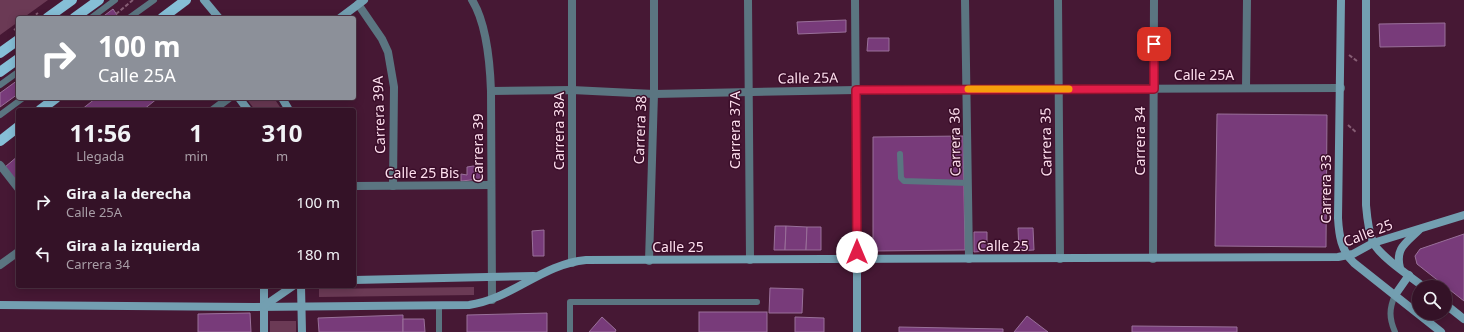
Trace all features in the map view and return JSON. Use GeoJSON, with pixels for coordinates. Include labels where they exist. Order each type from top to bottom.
{"type":"FeatureCollection","features":[{"type":"Feature","properties":{"kind":"main road"},"geometry":{"type":"LineString","coordinates":[[51,16],[72,0]]}},
{"type":"Feature","properties":{"kind":"main road"},"geometry":{"type":"LineString","coordinates":[[77,16],[99,0]]}},
{"type":"Feature","properties":{"kind":"main road"},"geometry":{"type":"LineString","coordinates":[[168,16],[186,0]]}},
{"type":"Feature","properties":{"kind":"main road"},"geometry":{"type":"LineString","coordinates":[[0,53],[16,41]]}},
{"type":"Feature","properties":{"kind":"main road"},"geometry":{"type":"LineString","coordinates":[[0,72],[16,60]]}},
{"type":"Feature","properties":{"kind":"main road"},"geometry":{"type":"LineString","coordinates":[[43,108],[53,100]]}},
{"type":"Feature","properties":{"kind":"main road"},"geometry":{"type":"LineString","coordinates":[[0,133],[16,124]]}},
{"type":"Feature","properties":{"kind":"main road"},"geometry":{"type":"LineString","coordinates":[[0,141],[16,129]]}},
{"type":"Feature","properties":{"kind":"street"},"geometry":{"type":"LineString","coordinates":[[204,0],[217,16]]}},
{"type":"Feature","properties":{"kind":"street","name":"Carrera 39"},"geometry":{"type":"LineString","coordinates":[[472,0],[478,10],[488,48],[492,91],[492,300]]}},
{"type":"Feature","properties":{"kind":"street","name":"Carrera 38A"},"geometry":{"type":"LineString","coordinates":[[572,0],[572,262]]}},
{"type":"Feature","properties":{"kind":"street","name":"Carrera 38"},"geometry":{"type":"LineString","coordinates":[[649,261],[654,94],[654,0]]}},
{"type":"Feature","properties":{"kind":"street","name":"Carrera 37A"},"geometry":{"type":"LineString","coordinates":[[748,0],[750,260]]}},
{"type":"Feature","properties":{"kind":"street"},"geometry":{"type":"LineString","coordinates":[[855,0],[857,332]]}},
{"type":"Feature","properties":{"kind":"street","name":"Carrera 36"},"geometry":{"type":"LineString","coordinates":[[965,0],[969,259]]}},
{"type":"Feature","properties":{"kind":"street","name":"Carrera 35"},"geometry":{"type":"LineString","coordinates":[[1058,0],[1060,259]]}},
{"type":"Feature","properties":{"kind":"street","name":"Carrera 34"},"geometry":{"type":"LineString","coordinates":[[1153,259],[1154,0]]}},
{"type":"Feature","properties":{"kind":"street"},"geometry":{"type":"LineString","coordinates":[[1246,0],[1246,88]]}},
{"type":"Feature","properties":{"kind":"street","name":"Carrera 33"},"geometry":{"type":"LineString","coordinates":[[1341,0],[1341,88],[1338,218],[1340,237],[1347,256],[1354,263],[1441,332]]}},
{"type":"Feature","properties":{"kind":"street"},"geometry":{"type":"LineString","coordinates":[[1366,0],[1366,205],[1370,236],[1373,243],[1384,256],[1415,280]]}},
{"type":"Feature","properties":{"kind":"street"},"geometry":{"type":"LineString","coordinates":[[343,16],[361,2]]}},
{"type":"Feature","properties":{"kind":"street","name":"Carrera 39A"},"geometry":{"type":"LineString","coordinates":[[361,2],[388,52],[394,88],[394,186]]}},
{"type":"Feature","properties":{"kind":"street","name":"Calle 25A"},"geometry":{"type":"LineString","coordinates":[[492,91],[572,90],[654,94],[967,89],[1341,88]]}},
{"type":"Feature","properties":{"kind":"street"},"geometry":{"type":"LineString","coordinates":[[216,108],[226,100]]}},
{"type":"Feature","properties":{"kind":"street"},"geometry":{"type":"LineString","coordinates":[[0,165],[16,185]]}},
{"type":"Feature","properties":{"kind":"street","name":"Calle 25 Bis"},"geometry":{"type":"LineString","coordinates":[[356,186],[491,185]]}},
{"type":"Feature","properties":{"kind":"street","name":"Calle 25"},"geometry":{"type":"LineString","coordinates":[[0,304],[264,306],[469,305],[492,300],[507,294],[536,276],[555,268],[572,262],[586,260],[1327,258],[1347,256],[1373,243],[1464,215]]}},
{"type":"Feature","properties":{"kind":"street"},"geometry":{"type":"LineString","coordinates":[[1400,268],[1398,260],[1403,245],[1421,228]]}},
{"type":"Feature","properties":{"kind":"street"},"geometry":{"type":"LineString","coordinates":[[0,265],[16,253]]}},
{"type":"Feature","properties":{"kind":"street"},"geometry":{"type":"LineString","coordinates":[[1395,295],[1409,275]]}},
{"type":"Feature","properties":{"kind":"street","name":"Calle 25"},"geometry":{"type":"LineString","coordinates":[[356,280],[536,276]]}},
{"type":"Feature","properties":{"kind":"street"},"geometry":{"type":"LineString","coordinates":[[264,288],[264,332]]}},
{"type":"Feature","properties":{"kind":"street"},"geometry":{"type":"LineString","coordinates":[[264,306],[290,288]]}},
{"type":"Feature","properties":{"kind":"street"},"geometry":{"type":"LineString","coordinates":[[301,288],[302,332]]}},
{"type":"Feature","properties":{"kind":"street"},"geometry":{"type":"LineString","coordinates":[[1452,310],[1464,319]]}},
{"type":"Feature","properties":{"kind":"lane"},"geometry":{"type":"LineString","coordinates":[[94,16],[115,0]]}},
{"type":"Feature","properties":{"kind":"lane"},"geometry":{"type":"LineString","coordinates":[[132,16],[154,0]]}},
{"type":"Feature","properties":{"kind":"lane"},"geometry":{"type":"LineString","coordinates":[[0,85],[16,73]]}},
{"type":"Feature","properties":{"kind":"lane"},"geometry":{"type":"LineString","coordinates":[[0,115],[20,100]]}},
{"type":"Feature","properties":{"kind":"lane"},"geometry":{"type":"LineString","coordinates":[[900,154],[901,178],[904,181],[968,183]]}},
{"type":"Feature","properties":{"kind":"lane"},"geometry":{"type":"LineString","coordinates":[[1395,295],[1390,307],[1390,320],[1395,332]]}},
{"type":"Feature","properties":{"kind":"lane"},"geometry":{"type":"LineString","coordinates":[[570,332],[570,302],[757,302]]}},
{"type":"Feature","properties":{"kind":"lane"},"geometry":{"type":"LineString","coordinates":[[439,305],[439,332]]}},
{"type":"Feature","properties":{"kind":"path"},"geometry":{"type":"LineString","coordinates":[[116,14],[133,0]]}},
{"type":"Feature","properties":{"kind":"path"},"geometry":{"type":"LineString","coordinates":[[1341,47],[1366,70]]}},
{"type":"Feature","properties":{"kind":"path"},"geometry":{"type":"LineString","coordinates":[[1340,117],[1366,142]]}},
{"type":"Feature","properties":{"kind":"shaded area"},"geometry":{"type":"Polygon","coordinates":[[[0,0],[48,0],[26,16],[16,16],[16,23],[0,35],[0,0]]]}},
{"type":"Feature","properties":{"kind":"shaded area"},"geometry":{"type":"Polygon","coordinates":[[[248,100],[275,100],[281,108],[254,108],[248,100]]]}},
{"type":"Feature","properties":{"kind":"shaded area"},"geometry":{"type":"Polygon","coordinates":[[[474,287],[474,295],[319,297],[319,289],[474,287]]]}},
{"type":"Feature","properties":{"kind":"shaded area"},"geometry":{"type":"Polygon","coordinates":[[[270,321],[296,321],[296,332],[270,332],[270,321]]]}},
{"type":"Feature","properties":{"kind":"building"},"geometry":{"type":"Polygon","coordinates":[[[113,9],[118,16],[104,16],[113,9]]]}},
{"type":"Feature","properties":{"kind":"building"},"geometry":{"type":"Polygon","coordinates":[[[846,20],[846,32],[798,34],[797,22],[846,20]]]}},
{"type":"Feature","properties":{"kind":"building"},"geometry":{"type":"Polygon","coordinates":[[[1445,23],[1445,46],[1380,47],[1379,24],[1445,23]]]}},
{"type":"Feature","properties":{"kind":"building"},"geometry":{"type":"Polygon","coordinates":[[[868,38],[889,38],[889,51],[867,51],[868,38]]]}},
{"type":"Feature","properties":{"kind":"building"},"geometry":{"type":"Polygon","coordinates":[[[16,81],[16,95],[0,107],[0,93],[16,81]]]}},
{"type":"Feature","properties":{"kind":"building"},"geometry":{"type":"Polygon","coordinates":[[[94,100],[156,100],[146,108],[84,108],[94,100]]]}},
{"type":"Feature","properties":{"kind":"building"},"geometry":{"type":"Polygon","coordinates":[[[1217,114],[1327,115],[1326,247],[1215,246],[1217,114]]]}},
{"type":"Feature","properties":{"kind":"building"},"geometry":{"type":"Polygon","coordinates":[[[963,136],[965,250],[873,251],[873,137],[963,136]]]}},
{"type":"Feature","properties":{"kind":"building"},"geometry":{"type":"Polygon","coordinates":[[[16,158],[16,181],[5,167],[16,158]]]}},
{"type":"Feature","properties":{"kind":"building"},"geometry":{"type":"Polygon","coordinates":[[[480,165],[481,179],[461,181],[461,174],[467,175],[467,167],[480,165]]]}},
{"type":"Feature","properties":{"kind":"building"},"geometry":{"type":"Polygon","coordinates":[[[775,226],[786,226],[785,250],[774,250],[775,226]]]}},
{"type":"Feature","properties":{"kind":"building"},"geometry":{"type":"Polygon","coordinates":[[[786,226],[807,227],[806,250],[785,250],[786,226]]]}},
{"type":"Feature","properties":{"kind":"building"},"geometry":{"type":"Polygon","coordinates":[[[807,227],[821,227],[821,250],[806,250],[807,227]]]}},
{"type":"Feature","properties":{"kind":"building"},"geometry":{"type":"Polygon","coordinates":[[[1018,228],[1033,228],[1034,250],[1019,251],[1018,228]]]}},
{"type":"Feature","properties":{"kind":"building"},"geometry":{"type":"Polygon","coordinates":[[[544,230],[544,256],[533,256],[532,231],[544,230]]]}},
{"type":"Feature","properties":{"kind":"building"},"geometry":{"type":"Polygon","coordinates":[[[974,232],[987,232],[987,251],[974,252],[974,232]]]}},
{"type":"Feature","properties":{"kind":"building"},"geometry":{"type":"Polygon","coordinates":[[[1464,234],[1464,301],[1452,292],[1452,280],[1437,280],[1417,264],[1415,256],[1420,249],[1464,234]]]}},
{"type":"Feature","properties":{"kind":"building"},"geometry":{"type":"Polygon","coordinates":[[[770,288],[803,289],[802,313],[769,313],[770,288]]]}},
{"type":"Feature","properties":{"kind":"building"},"geometry":{"type":"Polygon","coordinates":[[[699,312],[767,312],[767,332],[699,332],[699,312]]]}},
{"type":"Feature","properties":{"kind":"building"},"geometry":{"type":"Polygon","coordinates":[[[250,313],[251,332],[198,332],[198,314],[250,313]]]}},
{"type":"Feature","properties":{"kind":"building"},"geometry":{"type":"Polygon","coordinates":[[[547,313],[547,332],[467,332],[467,315],[547,313]]]}},
{"type":"Feature","properties":{"kind":"building"},"geometry":{"type":"Polygon","coordinates":[[[403,315],[403,332],[319,332],[318,318],[403,315]]]}},
{"type":"Feature","properties":{"kind":"building"},"geometry":{"type":"Polygon","coordinates":[[[1027,316],[1048,332],[1014,332],[1027,316]]]}},
{"type":"Feature","properties":{"kind":"building"},"geometry":{"type":"Polygon","coordinates":[[[602,317],[616,330],[615,332],[589,332],[602,317]]]}},
{"type":"Feature","properties":{"kind":"building"},"geometry":{"type":"Polygon","coordinates":[[[795,317],[824,318],[824,332],[795,332],[795,317]]]}},
{"type":"Feature","properties":{"kind":"building"},"geometry":{"type":"Polygon","coordinates":[[[403,319],[424,319],[425,332],[403,332],[403,319]]]}},
{"type":"Feature","properties":{"kind":"building"},"geometry":{"type":"Polygon","coordinates":[[[1132,326],[1237,327],[1237,332],[1132,332],[1132,326]]]}},
{"type":"Feature","properties":{"kind":"building"},"geometry":{"type":"Polygon","coordinates":[[[899,327],[1003,329],[1003,332],[899,332],[899,327]]]}},
{"type":"Feature","properties":{"kind":"slow traffic"},"geometry":{"type":"LineString","coordinates":[[968,89],[1069,89]]}},
{"type":"Feature","properties":{"kind":"route"},"geometry":{"type":"LineString","coordinates":[[857,252],[856,90],[1154,89],[1154,44]]}}]}
